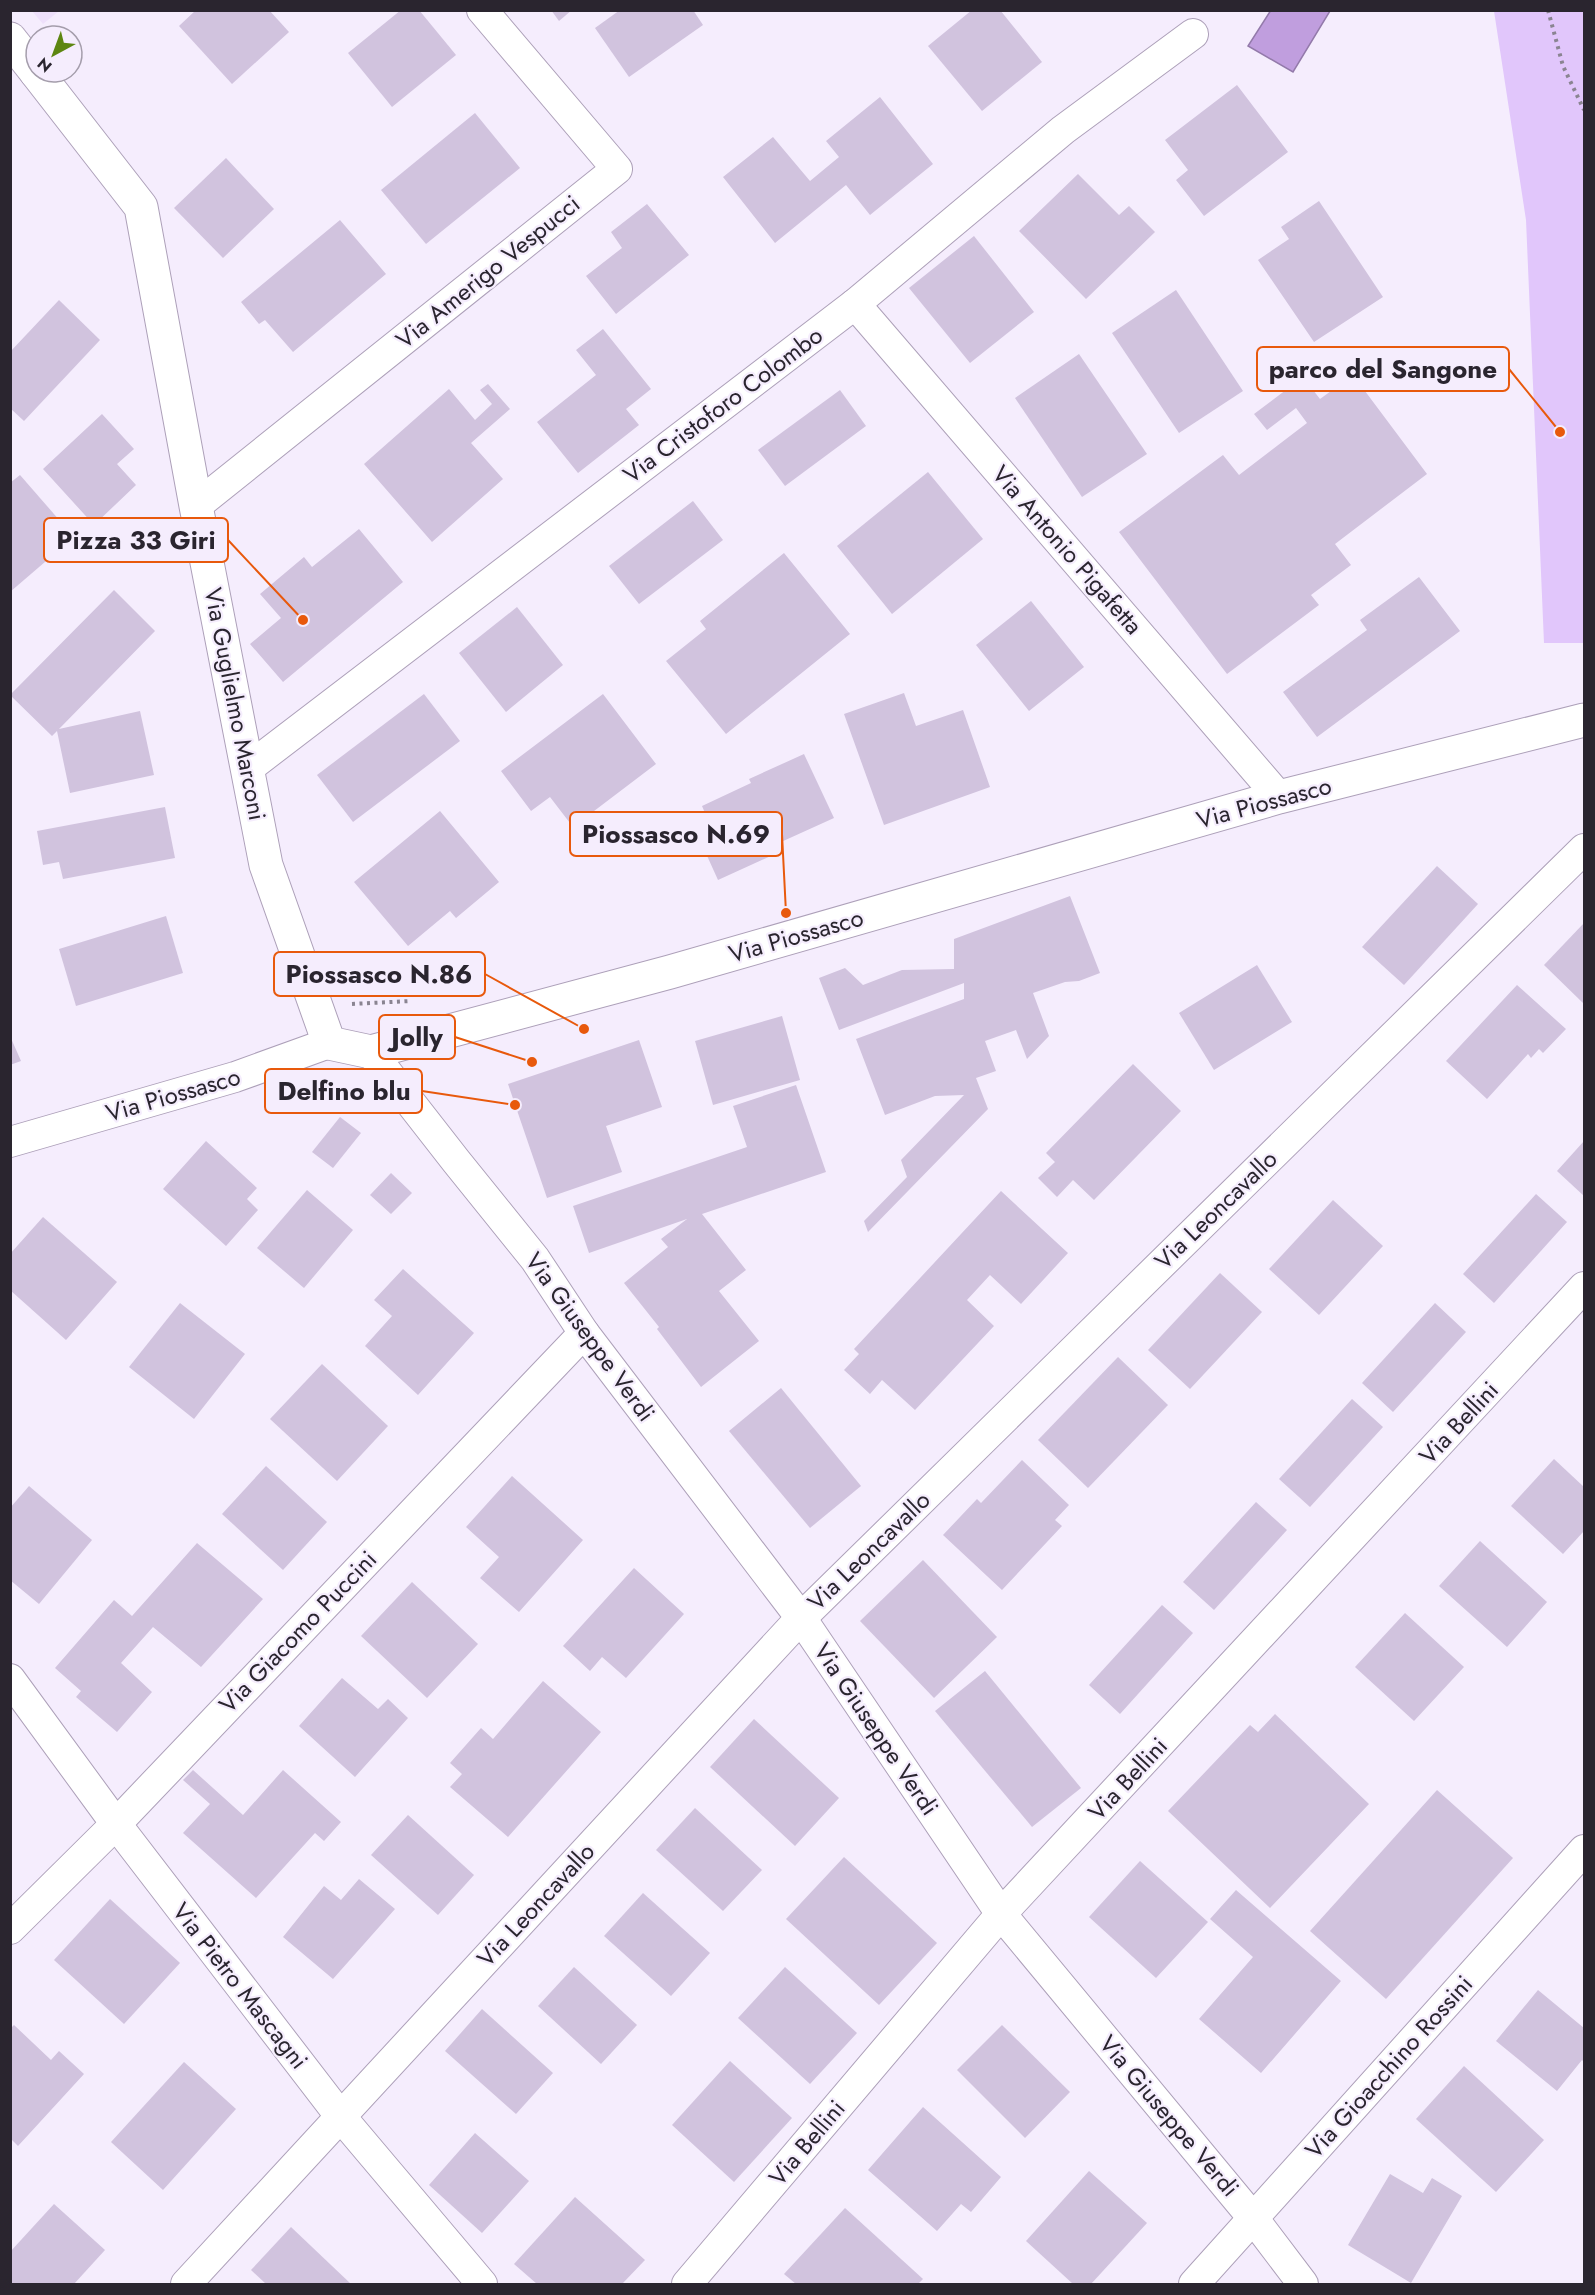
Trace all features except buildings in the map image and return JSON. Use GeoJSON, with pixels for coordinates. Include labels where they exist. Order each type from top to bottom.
{"type":"FeatureCollection","features":[{"type":"Feature","properties":{"kind":"street","name":"Via Amerigo Vespucci"},"geometry":{"type":"LineString","coordinates":[[196,506],[617,169],[482,10]]}},
{"type":"Feature","properties":{"kind":"street","name":"Via Cristoforo Colombo"},"geometry":{"type":"LineString","coordinates":[[247,769],[855,304],[1063,130],[1193,34]]}},
{"type":"Feature","properties":{"kind":"street","name":"Via Guglielmo Marconi"},"geometry":{"type":"LineString","coordinates":[[10,39],[24,57]]}},
{"type":"Feature","properties":{"kind":"street","name":"Via Guglielmo Marconi"},"geometry":{"type":"LineString","coordinates":[[45,84],[141,207],[266,865],[329,1043]]}},
{"type":"Feature","properties":{"kind":"street","name":"Via Antonio Pigafetta"},"geometry":{"type":"LineString","coordinates":[[855,304],[1279,797]]}},
{"type":"Feature","properties":{"kind":"street","name":"Via Piossasco"},"geometry":{"type":"LineString","coordinates":[[10,1142],[235,1077],[329,1043],[371,1052],[670,972],[1279,797],[1584,720]]}},
{"type":"Feature","properties":{"kind":"street","name":"Via Leoncavallo"},"geometry":{"type":"LineString","coordinates":[[186,2284],[801,1618],[1584,849]]}},
{"type":"Feature","properties":{"kind":"street","name":"Via Giuseppe Verdi"},"geometry":{"type":"LineString","coordinates":[[371,1052],[535,1259],[584,1333],[801,1618],[1002,1914],[1253,2218],[1303,2284]]}},
{"type":"Feature","properties":{"kind":"street","name":"Via Bellini"},"geometry":{"type":"LineString","coordinates":[[687,2284],[1002,1914],[1584,1287]]}},
{"type":"Feature","properties":{"kind":"street","name":"Via Giacomo Puccini"},"geometry":{"type":"LineString","coordinates":[[10,1929],[116,1824],[584,1333]]}},
{"type":"Feature","properties":{"kind":"street","name":"Via Pietro Mascagni"},"geometry":{"type":"LineString","coordinates":[[10,1679],[116,1824],[341,2117],[482,2284]]}},
{"type":"Feature","properties":{"kind":"street","name":"Via Gioacchino Rossini"},"geometry":{"type":"LineString","coordinates":[[1194,2284],[1584,1850]]}},
{"type":"Feature","properties":{"kind":"path"},"geometry":{"type":"LineString","coordinates":[[1548,10],[1563,66],[1584,110]]}},
{"type":"Feature","properties":{"kind":"shaded area"},"geometry":{"type":"Polygon","coordinates":[[[1271,10],[1330,11],[1293,72],[1248,46],[1271,10]]]}},
{"type":"Feature","properties":{"kind":"shaded area"},"geometry":{"type":"Polygon","coordinates":[[[32,11],[59,11],[43,24],[32,11]]]}},
{"type":"Feature","properties":{"kind":"shaded area"},"geometry":{"type":"Polygon","coordinates":[[[1494,11],[1584,11],[1584,643],[1544,643],[1526,220],[1494,11]]]}},
{"type":"Feature","properties":{"kind":"place","name":"parco del Sangone"},"geometry":{"type":"Point","coordinates":[1560,432]}},
{"type":"Feature","properties":{"kind":"place","name":"Pizza 33 Giri"},"geometry":{"type":"Point","coordinates":[303,620]}},
{"type":"Feature","properties":{"kind":"place","name":"Piossasco N.69"},"geometry":{"type":"Point","coordinates":[786,913]}},
{"type":"Feature","properties":{"kind":"place","name":"Piossasco N.86"},"geometry":{"type":"Point","coordinates":[584,1029]}},
{"type":"Feature","properties":{"kind":"place","name":"Jolly"},"geometry":{"type":"Point","coordinates":[532,1062]}},
{"type":"Feature","properties":{"kind":"place","name":"Delfino blu"},"geometry":{"type":"Point","coordinates":[515,1105]}}]}
